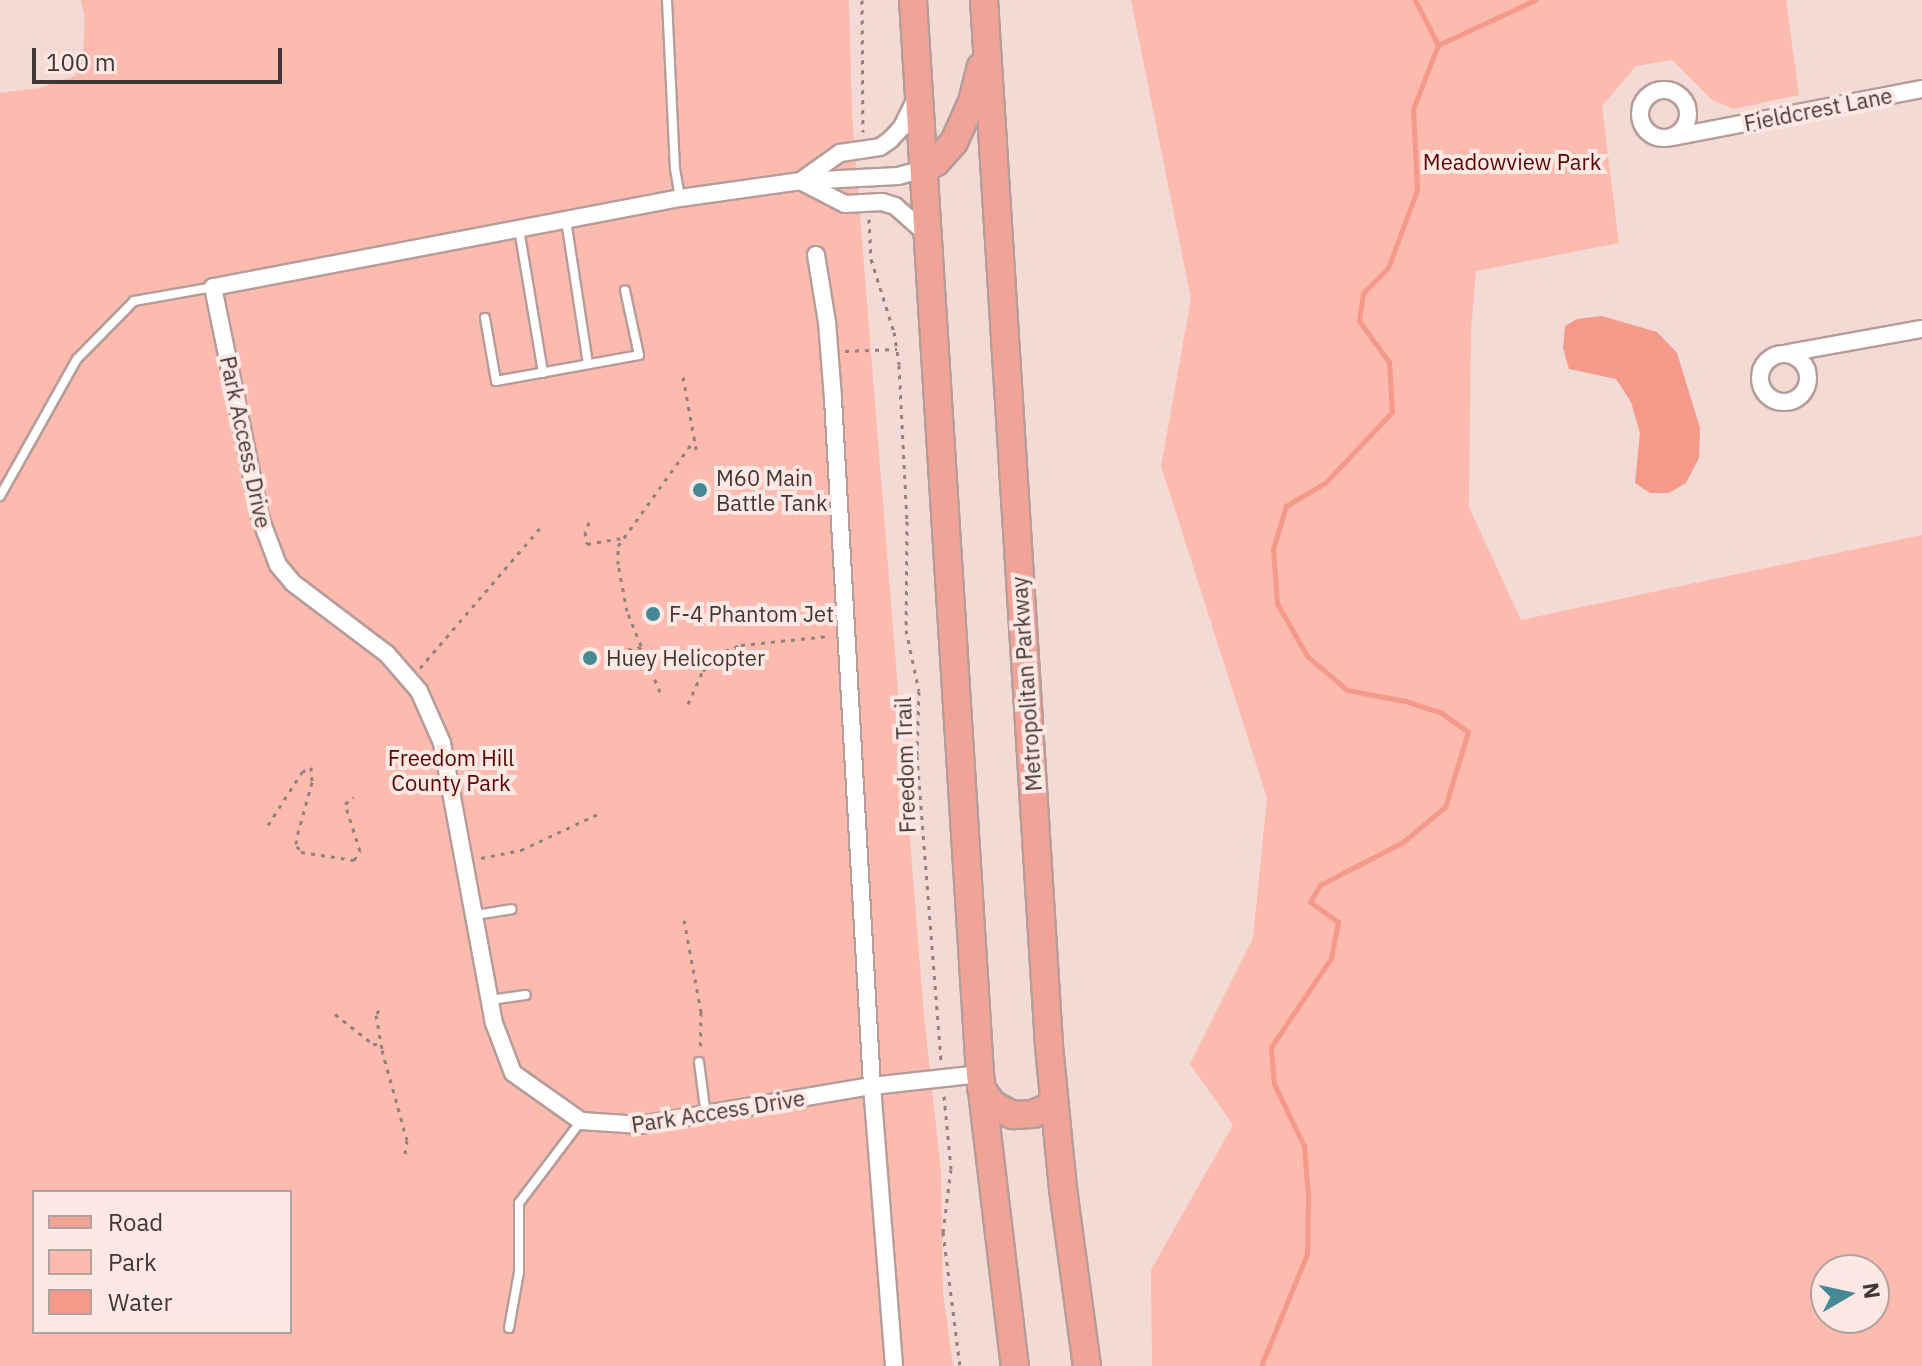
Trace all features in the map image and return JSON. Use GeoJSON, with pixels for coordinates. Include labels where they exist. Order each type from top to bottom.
{"type":"FeatureCollection","features":[{"type":"Feature","properties":{"kind":"main road"},"geometry":{"type":"LineString","coordinates":[[913,0],[980,1081],[1015,1366]]}},
{"type":"Feature","properties":{"kind":"main road","name":"Metropolitan Parkway"},"geometry":{"type":"LineString","coordinates":[[984,0],[1054,1105],[1087,1366]]}},
{"type":"Feature","properties":{"kind":"main road"},"geometry":{"type":"LineString","coordinates":[[924,169],[943,154],[962,125],[987,45]]}},
{"type":"Feature","properties":{"kind":"main road"},"geometry":{"type":"LineString","coordinates":[[980,1081],[992,1104],[1013,1115],[1033,1114],[1054,1105]]}},
{"type":"Feature","properties":{"kind":"street"},"geometry":{"type":"LineString","coordinates":[[801,181],[840,153],[880,147],[890,140],[912,110],[919,88]]}},
{"type":"Feature","properties":{"kind":"street","name":"Fieldcrest Lane"},"geometry":{"type":"LineString","coordinates":[[1713,130],[1688,110],[1681,97],[1667,90],[1651,93],[1641,105],[1640,122],[1648,133],[1657,138],[1713,130],[1922,89]]}},
{"type":"Feature","properties":{"kind":"street"},"geometry":{"type":"LineString","coordinates":[[1673,137],[1685,127],[1688,110]]}},
{"type":"Feature","properties":{"kind":"street"},"geometry":{"type":"LineString","coordinates":[[213,287],[680,198],[801,181],[898,176],[924,169]]}},
{"type":"Feature","properties":{"kind":"street"},"geometry":{"type":"LineString","coordinates":[[801,181],[845,204],[882,202],[895,206],[929,236]]}},
{"type":"Feature","properties":{"kind":"street"},"geometry":{"type":"LineString","coordinates":[[816,255],[829,350],[872,1086],[894,1366]]}},
{"type":"Feature","properties":{"kind":"street","name":"Park Access Drive"},"geometry":{"type":"LineString","coordinates":[[213,287],[268,544],[293,583],[387,654],[419,691],[442,743],[494,1023],[513,1073],[581,1121],[641,1125],[942,1076],[980,1081]]}},
{"type":"Feature","properties":{"kind":"street"},"geometry":{"type":"LineString","coordinates":[[1822,349],[1805,391],[1793,401],[1770,398],[1761,385],[1761,369],[1772,357],[1922,329]]}},
{"type":"Feature","properties":{"kind":"street"},"geometry":{"type":"LineString","coordinates":[[1788,353],[1802,361],[1809,375]]}},
{"type":"Feature","properties":{"kind":"lane"},"geometry":{"type":"LineString","coordinates":[[667,0],[675,169],[680,198]]}},
{"type":"Feature","properties":{"kind":"lane"},"geometry":{"type":"LineString","coordinates":[[566,220],[588,364]]}},
{"type":"Feature","properties":{"kind":"lane"},"geometry":{"type":"LineString","coordinates":[[519,229],[543,373]]}},
{"type":"Feature","properties":{"kind":"lane"},"geometry":{"type":"LineString","coordinates":[[0,496],[77,359],[134,301],[213,287]]}},
{"type":"Feature","properties":{"kind":"lane"},"geometry":{"type":"LineString","coordinates":[[485,318],[496,381],[639,355],[625,290]]}},
{"type":"Feature","properties":{"kind":"lane"},"geometry":{"type":"LineString","coordinates":[[475,915],[512,909]]}},
{"type":"Feature","properties":{"kind":"lane"},"geometry":{"type":"LineString","coordinates":[[490,1000],[526,995]]}},
{"type":"Feature","properties":{"kind":"lane"},"geometry":{"type":"LineString","coordinates":[[699,1062],[706,1116]]}},
{"type":"Feature","properties":{"kind":"lane"},"geometry":{"type":"LineString","coordinates":[[509,1328],[519,1272],[519,1203],[581,1121]]}},
{"type":"Feature","properties":{"kind":"path"},"geometry":{"type":"LineString","coordinates":[[862,0],[864,136]]}},
{"type":"Feature","properties":{"kind":"path","name":"Freedom Trail"},"geometry":{"type":"LineString","coordinates":[[869,213],[871,259],[897,349],[907,521],[906,630],[919,691],[917,767],[951,1169],[943,1232],[960,1366]]}},
{"type":"Feature","properties":{"kind":"path"},"geometry":{"type":"LineString","coordinates":[[829,350],[864,352],[897,349]]}},
{"type":"Feature","properties":{"kind":"path"},"geometry":{"type":"LineString","coordinates":[[683,377],[697,454]]}},
{"type":"Feature","properties":{"kind":"path"},"geometry":{"type":"LineString","coordinates":[[660,692],[627,611],[618,564],[621,538],[695,439]]}},
{"type":"Feature","properties":{"kind":"path"},"geometry":{"type":"LineString","coordinates":[[589,522],[585,532],[587,544],[621,538]]}},
{"type":"Feature","properties":{"kind":"path"},"geometry":{"type":"LineString","coordinates":[[416,673],[540,528]]}},
{"type":"Feature","properties":{"kind":"path"},"geometry":{"type":"LineString","coordinates":[[688,704],[703,671],[725,651],[741,645],[790,639],[848,636]]}},
{"type":"Feature","properties":{"kind":"path"},"geometry":{"type":"LineString","coordinates":[[608,653],[642,647]]}},
{"type":"Feature","properties":{"kind":"path"},"geometry":{"type":"LineString","coordinates":[[268,825],[302,772],[311,767],[312,782],[297,846],[301,852],[354,860],[360,851],[345,804],[354,797]]}},
{"type":"Feature","properties":{"kind":"path"},"geometry":{"type":"LineString","coordinates":[[466,861],[521,850],[600,813]]}},
{"type":"Feature","properties":{"kind":"path"},"geometry":{"type":"LineString","coordinates":[[684,920],[701,1012],[699,1062]]}},
{"type":"Feature","properties":{"kind":"path"},"geometry":{"type":"LineString","coordinates":[[379,1010],[376,1015],[381,1044],[407,1140],[405,1155]]}},
{"type":"Feature","properties":{"kind":"path"},"geometry":{"type":"LineString","coordinates":[[335,1014],[373,1044],[381,1044]]}},
{"type":"Feature","properties":{"kind":"green space","name":"Freedom Hill County Park"},"geometry":{"type":"Polygon","coordinates":[[[81,0],[849,0],[852,115],[924,1015],[941,1172],[943,1293],[953,1366],[0,1366],[0,93],[39,88],[75,76],[83,55],[85,21],[81,0]]]}},
{"type":"Feature","properties":{"kind":"green space","name":"Meadowview Park"},"geometry":{"type":"Polygon","coordinates":[[[1131,0],[1786,0],[1799,95],[1733,109],[1712,100],[1672,60],[1636,66],[1602,106],[1619,243],[1476,271],[1471,331],[1469,507],[1521,620],[1922,535],[1922,1366],[1152,1366],[1151,1270],[1233,1125],[1190,1064],[1253,938],[1267,798],[1161,466],[1191,299],[1131,0]]]}},
{"type":"Feature","properties":{"kind":"water"},"geometry":{"type":"Polygon","coordinates":[[[1602,316],[1657,332],[1677,353],[1700,428],[1699,458],[1686,483],[1669,493],[1650,493],[1635,483],[1640,433],[1631,402],[1616,379],[1569,369],[1563,348],[1565,326],[1577,319],[1602,316]]]}},
{"type":"Feature","properties":{"kind":"waterway"},"geometry":{"type":"LineString","coordinates":[[1415,0],[1438,45]]}},
{"type":"Feature","properties":{"kind":"waterway"},"geometry":{"type":"LineString","coordinates":[[1261,1366],[1307,1254],[1308,1196],[1304,1146],[1274,1084],[1271,1047],[1331,958],[1338,922],[1310,902],[1320,885],[1403,842],[1445,807],[1468,732],[1442,713],[1405,701],[1347,690],[1307,656],[1277,603],[1273,549],[1286,506],[1325,483],[1392,412],[1389,362],[1359,321],[1363,293],[1388,268],[1417,190],[1413,109],[1438,45],[1535,0]]}},
{"type":"Feature","properties":{"kind":"place","name":"M60 Main Battle Tank"},"geometry":{"type":"Point","coordinates":[700,490]}},
{"type":"Feature","properties":{"kind":"place","name":"F-4 Phantom Jet"},"geometry":{"type":"Point","coordinates":[653,614]}},
{"type":"Feature","properties":{"kind":"place","name":"Huey Helicopter"},"geometry":{"type":"Point","coordinates":[590,658]}}]}
